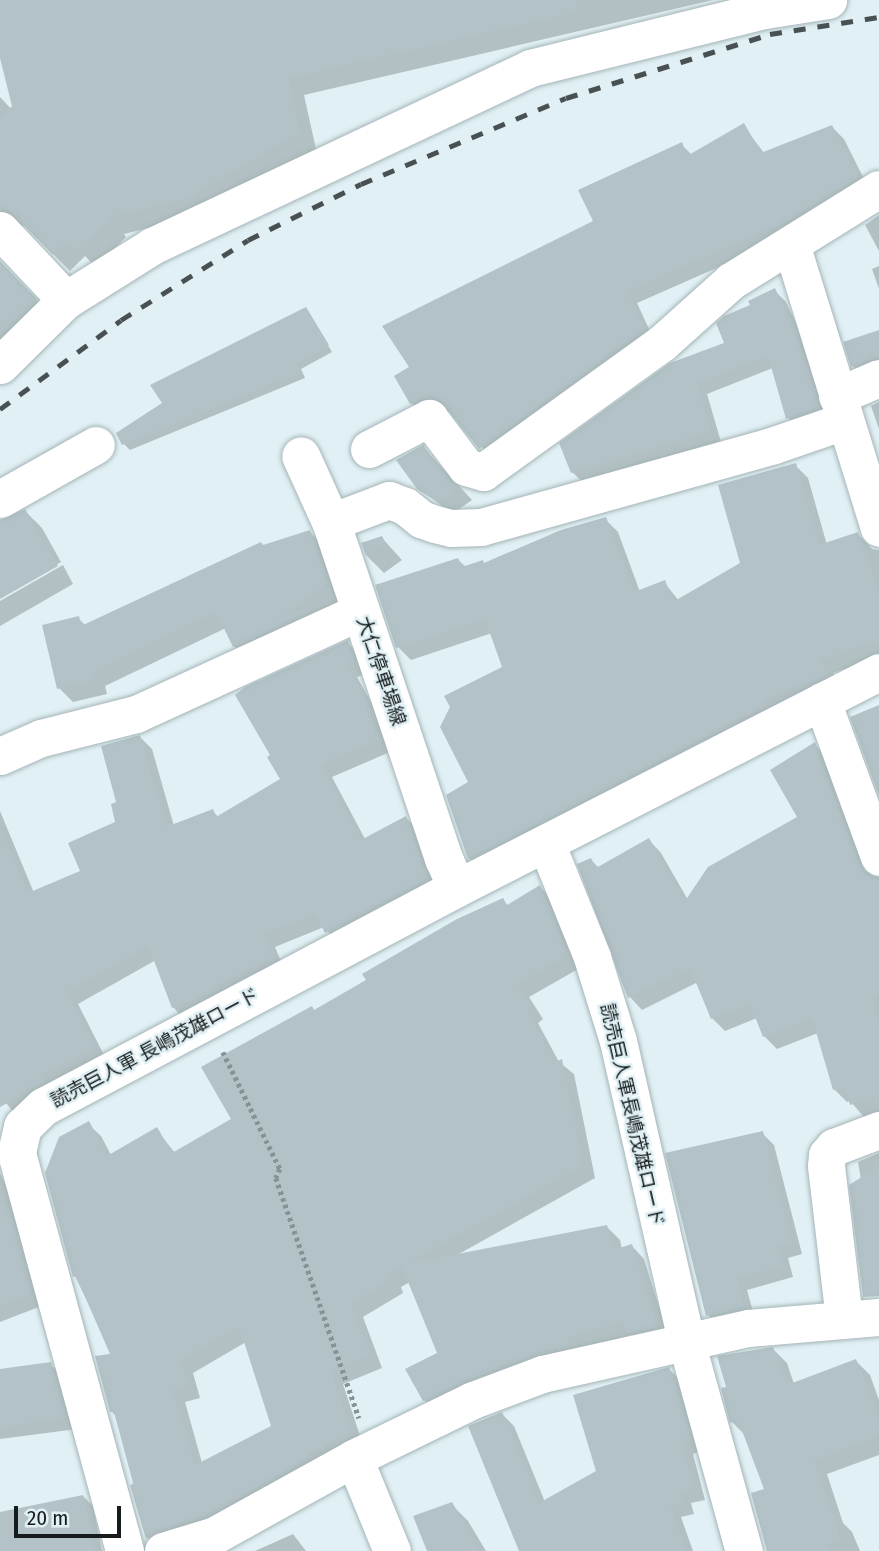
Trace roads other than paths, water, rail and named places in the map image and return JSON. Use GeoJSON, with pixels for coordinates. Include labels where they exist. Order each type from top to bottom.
{"type":"FeatureCollection","features":[{"type":"Feature","properties":{"kind":"main road","name":"大仁停車場線"},"geometry":{"type":"LineString","coordinates":[[301,456],[331,522],[444,859],[457,888]]}},
{"type":"Feature","properties":{"kind":"main road","name":"読売巨人軍 長嶋茂雄ロード"},"geometry":{"type":"LineString","coordinates":[[125,1551],[9,1147],[44,1107],[457,888]]}},
{"type":"Feature","properties":{"kind":"street"},"geometry":{"type":"LineString","coordinates":[[0,365],[66,300],[152,246],[530,68],[765,10],[828,0]]}},
{"type":"Feature","properties":{"kind":"street"},"geometry":{"type":"LineString","coordinates":[[369,449],[429,418],[466,467],[483,472],[662,343],[731,281],[879,189]]}},
{"type":"Feature","properties":{"kind":"street"},"geometry":{"type":"LineString","coordinates":[[0,230],[66,300]]}},
{"type":"Feature","properties":{"kind":"street"},"geometry":{"type":"LineString","coordinates":[[791,244],[879,528]]}},
{"type":"Feature","properties":{"kind":"street"},"geometry":{"type":"LineString","coordinates":[[331,522],[389,500],[435,524],[451,528],[481,527],[774,445],[840,409],[879,378]]}},
{"type":"Feature","properties":{"kind":"street"},"geometry":{"type":"LineString","coordinates":[[0,499],[96,445]]}},
{"type":"Feature","properties":{"kind":"street"},"geometry":{"type":"LineString","coordinates":[[0,757],[41,738],[136,714],[360,611]]}},
{"type":"Feature","properties":{"kind":"street"},"geometry":{"type":"LineString","coordinates":[[457,888],[879,672]]}},
{"type":"Feature","properties":{"kind":"street"},"geometry":{"type":"LineString","coordinates":[[822,701],[879,857]]}},
{"type":"Feature","properties":{"kind":"street","name":"読売巨人軍長嶋茂雄ロード"},"geometry":{"type":"LineString","coordinates":[[546,844],[592,957],[618,1041],[686,1341],[744,1551]]}},
{"type":"Feature","properties":{"kind":"street"},"geometry":{"type":"LineString","coordinates":[[163,1551],[215,1535],[362,1455],[473,1400],[542,1374],[748,1328],[861,1318],[826,1166],[827,1155],[834,1147],[879,1130]]}},
{"type":"Feature","properties":{"kind":"street"},"geometry":{"type":"LineString","coordinates":[[362,1455],[391,1551]]}},
{"type":"Feature","properties":{"kind":"railway"},"geometry":{"type":"LineString","coordinates":[[0,409],[121,320],[248,240],[361,184],[566,98],[770,34],[879,17]]}}]}
